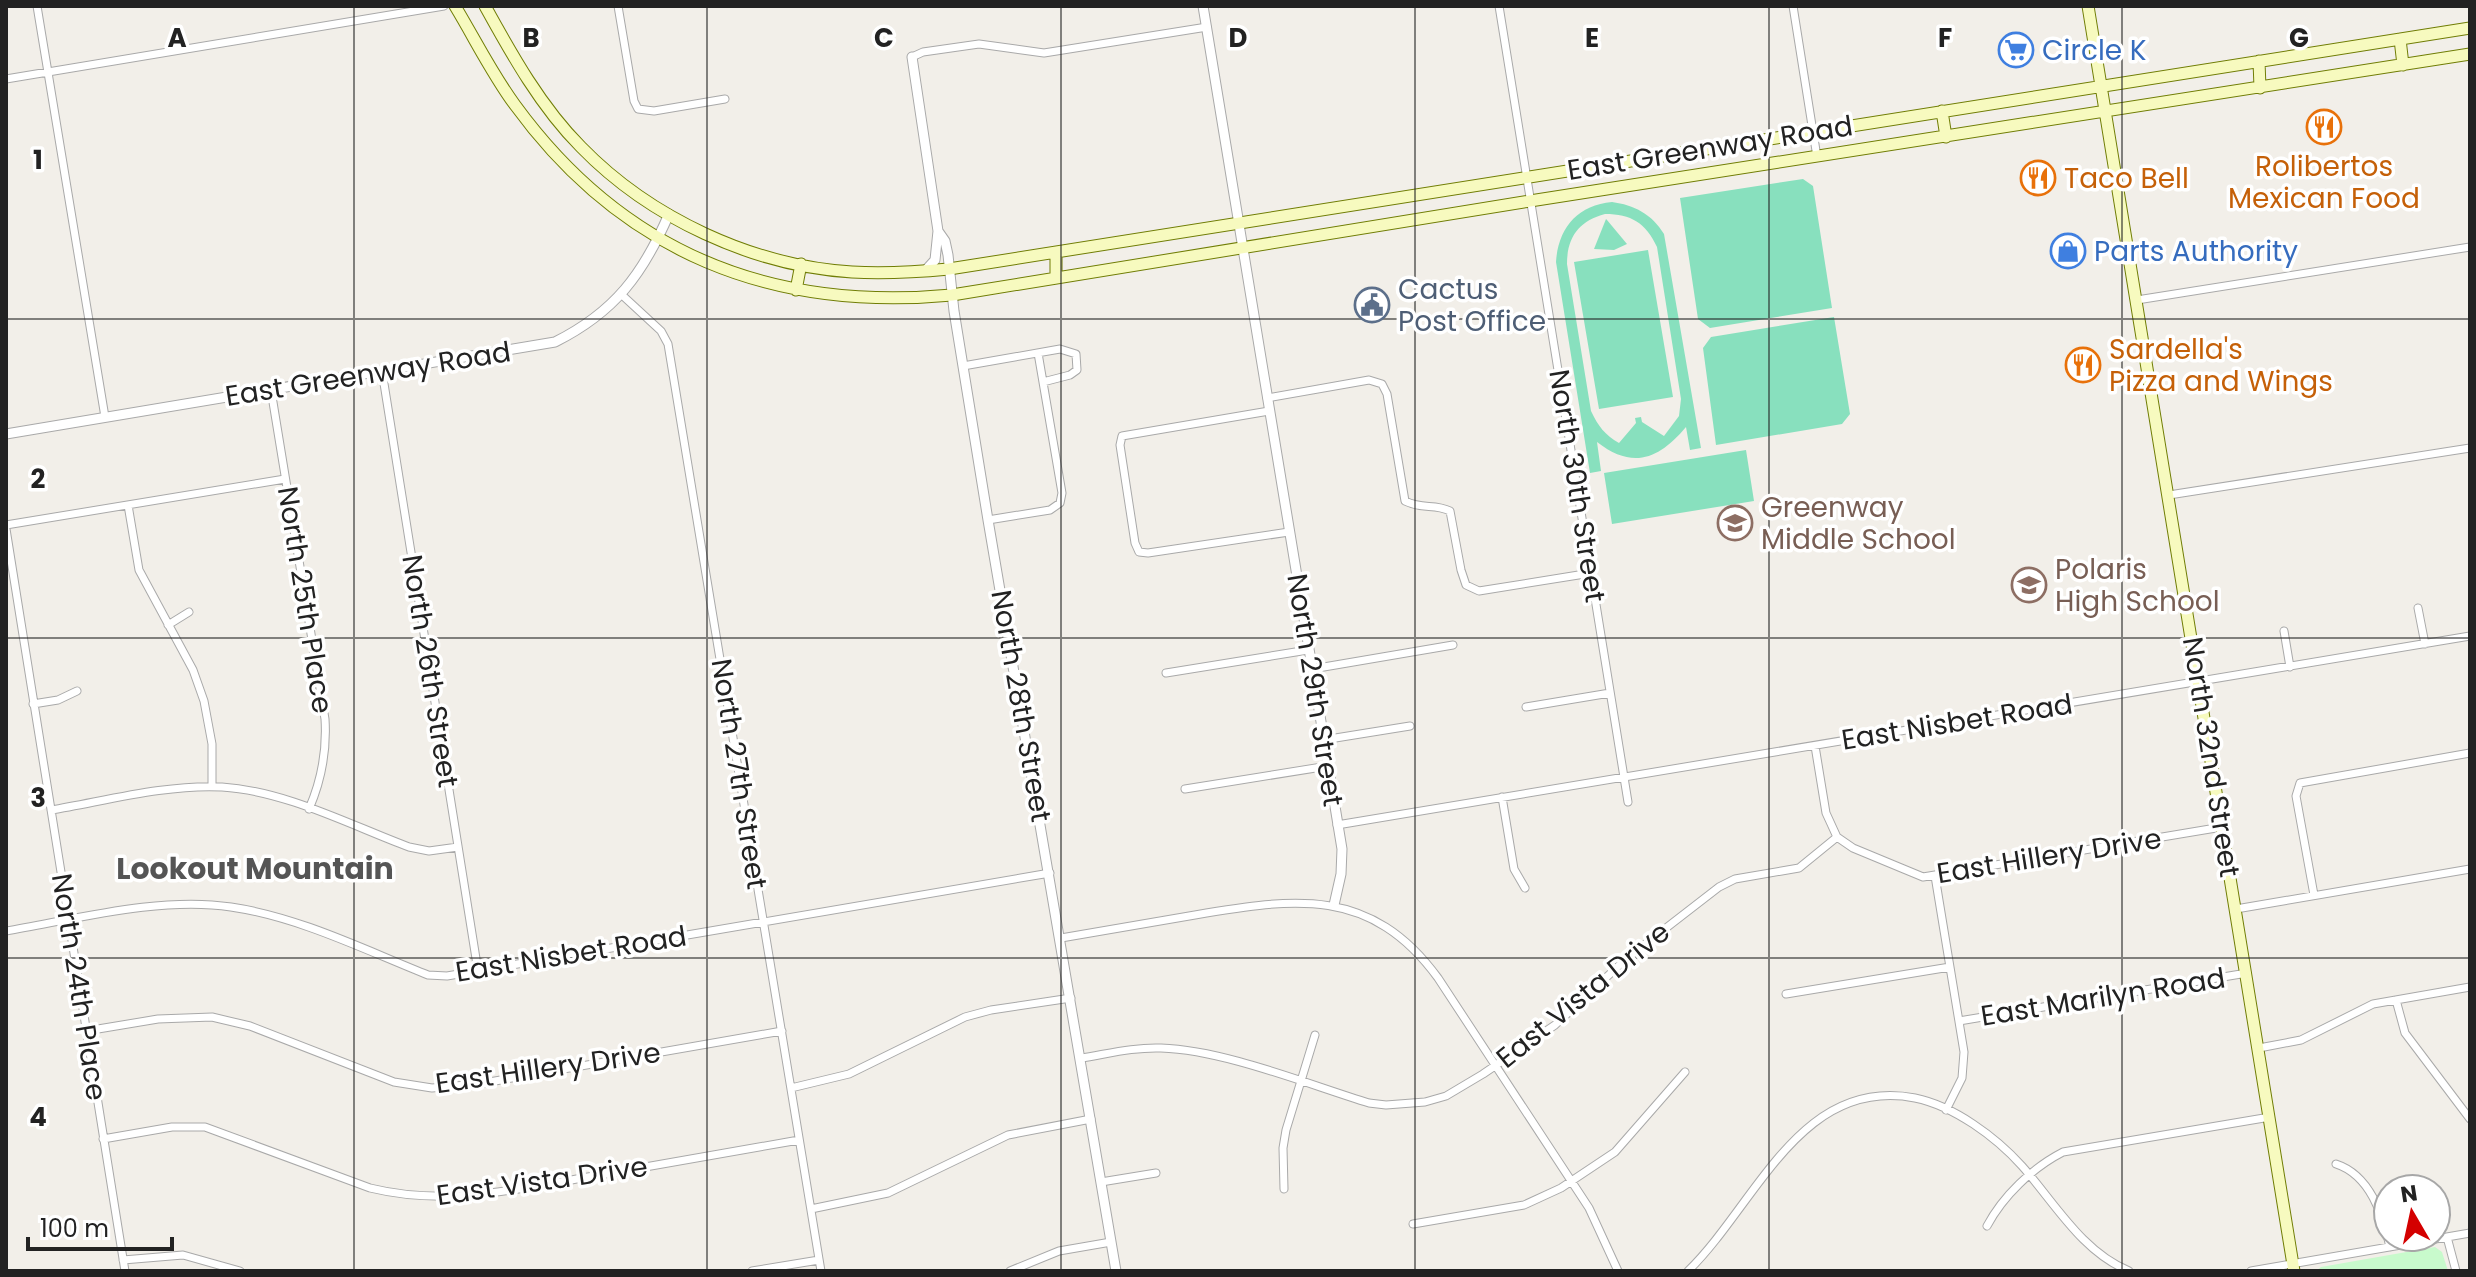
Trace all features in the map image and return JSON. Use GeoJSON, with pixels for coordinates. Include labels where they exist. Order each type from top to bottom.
{"type":"FeatureCollection","features":[{"type":"Feature","properties":{"kind":"main road","name":"East Greenway Road"},"geometry":{"type":"LineString","coordinates":[[455,6],[515,105],[566,167],[591,190],[658,239],[730,272],[796,290],[886,299],[952,295],[2470,54]]}},
{"type":"Feature","properties":{"kind":"main road","name":"East Greenway Road"},"geometry":{"type":"LineString","coordinates":[[485,6],[532,84],[560,123],[601,164],[669,214],[738,247],[801,264],[849,272],[893,273],[949,269],[2470,28]]}},
{"type":"Feature","properties":{"kind":"main road","name":"North 32nd Street"},"geometry":{"type":"LineString","coordinates":[[2088,6],[2294,1267]]}},
{"type":"Feature","properties":{"kind":"main road"},"geometry":{"type":"LineString","coordinates":[[2400,39],[2403,65]]}},
{"type":"Feature","properties":{"kind":"main road"},"geometry":{"type":"LineString","coordinates":[[2259,61],[2260,88]]}},
{"type":"Feature","properties":{"kind":"main road"},"geometry":{"type":"LineString","coordinates":[[1942,111],[1946,137]]}},
{"type":"Feature","properties":{"kind":"main road"},"geometry":{"type":"LineString","coordinates":[[540,135],[560,123]]}},
{"type":"Feature","properties":{"kind":"main road"},"geometry":{"type":"LineString","coordinates":[[1056,252],[1056,278]]}},
{"type":"Feature","properties":{"kind":"main road"},"geometry":{"type":"LineString","coordinates":[[796,290],[801,264]]}},
{"type":"Feature","properties":{"kind":"street"},"geometry":{"type":"LineString","coordinates":[[37,6],[105,417]]}},
{"type":"Feature","properties":{"kind":"street"},"geometry":{"type":"LineString","coordinates":[[6,79],[444,6]]}},
{"type":"Feature","properties":{"kind":"street"},"geometry":{"type":"LineString","coordinates":[[618,6],[634,101],[638,109],[654,111],[725,99]]}},
{"type":"Feature","properties":{"kind":"street","name":"North 29th Street"},"geometry":{"type":"LineString","coordinates":[[1203,6],[1337,825],[1342,862],[1334,905]]}},
{"type":"Feature","properties":{"kind":"street","name":"North 30th Street"},"geometry":{"type":"LineString","coordinates":[[1499,6],[1624,777]]}},
{"type":"Feature","properties":{"kind":"street"},"geometry":{"type":"LineString","coordinates":[[1793,6],[1817,157]]}},
{"type":"Feature","properties":{"kind":"street"},"geometry":{"type":"LineString","coordinates":[[912,57],[923,52],[979,44],[1044,53],[1207,27]]}},
{"type":"Feature","properties":{"kind":"street","name":"North 28th Street"},"geometry":{"type":"LineString","coordinates":[[912,57],[938,231],[935,260],[925,271]]}},
{"type":"Feature","properties":{"kind":"street","name":"East Greenway Road"},"geometry":{"type":"LineString","coordinates":[[6,434],[555,342],[601,315],[622,295],[658,239],[669,214]]}},
{"type":"Feature","properties":{"kind":"street","name":"North 28th Street"},"geometry":{"type":"LineString","coordinates":[[938,231],[945,241],[988,520],[1116,1271]]}},
{"type":"Feature","properties":{"kind":"street"},"geometry":{"type":"LineString","coordinates":[[2137,300],[2470,247]]}},
{"type":"Feature","properties":{"kind":"street","name":"North 27th Street"},"geometry":{"type":"LineString","coordinates":[[622,295],[661,331],[668,344],[821,1271]]}},
{"type":"Feature","properties":{"kind":"street"},"geometry":{"type":"LineString","coordinates":[[963,366],[1060,349],[1076,354],[1077,370],[1043,382]]}},
{"type":"Feature","properties":{"kind":"street"},"geometry":{"type":"LineString","coordinates":[[988,520],[1050,510],[1060,503],[1062,493],[1038,353]]}},
{"type":"Feature","properties":{"kind":"street","name":"North 26th Street"},"geometry":{"type":"LineString","coordinates":[[382,371],[478,971]]}},
{"type":"Feature","properties":{"kind":"street"},"geometry":{"type":"LineString","coordinates":[[1267,398],[1369,380],[1382,384],[1387,394],[1405,501],[1418,508],[1441,506],[1450,511],[1466,585],[1479,591],[1591,573]]}},
{"type":"Feature","properties":{"kind":"street","name":"North 25th Place"},"geometry":{"type":"LineString","coordinates":[[271,390],[325,719],[322,775],[309,809]]}},
{"type":"Feature","properties":{"kind":"street"},"geometry":{"type":"LineString","coordinates":[[1269,411],[1122,436],[1120,445],[1135,543],[1139,552],[1148,553],[1289,532]]}},
{"type":"Feature","properties":{"kind":"street"},"geometry":{"type":"LineString","coordinates":[[2169,495],[2470,448]]}},
{"type":"Feature","properties":{"kind":"street"},"geometry":{"type":"LineString","coordinates":[[6,527],[285,479]]}},
{"type":"Feature","properties":{"kind":"street"},"geometry":{"type":"LineString","coordinates":[[128,505],[139,570],[193,670],[204,701],[212,744],[212,787]]}},
{"type":"Feature","properties":{"kind":"street","name":"North 24th Place"},"geometry":{"type":"LineString","coordinates":[[6,527],[125,1271]]}},
{"type":"Feature","properties":{"kind":"street"},"geometry":{"type":"LineString","coordinates":[[2418,608],[2425,644]]}},
{"type":"Feature","properties":{"kind":"street"},"geometry":{"type":"LineString","coordinates":[[168,625],[189,612]]}},
{"type":"Feature","properties":{"kind":"street"},"geometry":{"type":"LineString","coordinates":[[2284,631],[2290,667]]}},
{"type":"Feature","properties":{"kind":"street","name":"East Nisbet Road"},"geometry":{"type":"LineString","coordinates":[[1337,825],[2470,636]]}},
{"type":"Feature","properties":{"kind":"street"},"geometry":{"type":"LineString","coordinates":[[1312,669],[1453,645]]}},
{"type":"Feature","properties":{"kind":"street"},"geometry":{"type":"LineString","coordinates":[[1166,673],[1308,650]]}},
{"type":"Feature","properties":{"kind":"street"},"geometry":{"type":"LineString","coordinates":[[33,704],[58,700],[77,691]]}},
{"type":"Feature","properties":{"kind":"street"},"geometry":{"type":"LineString","coordinates":[[1526,707],[1610,693]]}},
{"type":"Feature","properties":{"kind":"street"},"geometry":{"type":"LineString","coordinates":[[1323,740],[1410,726]]}},
{"type":"Feature","properties":{"kind":"street"},"geometry":{"type":"LineString","coordinates":[[1815,746],[1826,813],[1837,837]]}},
{"type":"Feature","properties":{"kind":"street"},"geometry":{"type":"LineString","coordinates":[[2314,895],[2296,796],[2300,783],[2470,753]]}},
{"type":"Feature","properties":{"kind":"street"},"geometry":{"type":"LineString","coordinates":[[1185,789],[1328,766]]}},
{"type":"Feature","properties":{"kind":"street"},"geometry":{"type":"LineString","coordinates":[[1624,777],[1628,802]]}},
{"type":"Feature","properties":{"kind":"street"},"geometry":{"type":"LineString","coordinates":[[51,810],[179,789],[212,787],[253,792],[309,809],[409,847],[429,851],[458,847]]}},
{"type":"Feature","properties":{"kind":"street"},"geometry":{"type":"LineString","coordinates":[[1502,797],[1514,869],[1525,888]]}},
{"type":"Feature","properties":{"kind":"street","name":"East Hillery Drive"},"geometry":{"type":"LineString","coordinates":[[1837,837],[1853,848],[1913,874],[1935,876],[2222,827]]}},
{"type":"Feature","properties":{"kind":"street","name":"East Vista Drive"},"geometry":{"type":"LineString","coordinates":[[1081,1058],[1143,1049],[1181,1049],[1224,1058],[1369,1103],[1410,1105],[1446,1096],[1548,1030],[1626,959],[1719,887],[1735,879],[1799,868],[1837,837]]}},
{"type":"Feature","properties":{"kind":"street"},"geometry":{"type":"LineString","coordinates":[[2236,909],[2470,869]]}},
{"type":"Feature","properties":{"kind":"street","name":"East Nisbet Road"},"geometry":{"type":"LineString","coordinates":[[6,931],[163,906],[231,907],[275,917],[428,975],[447,976],[1050,873]]}},
{"type":"Feature","properties":{"kind":"street"},"geometry":{"type":"LineString","coordinates":[[1935,876],[1965,1066],[1946,1110]]}},
{"type":"Feature","properties":{"kind":"street"},"geometry":{"type":"LineString","coordinates":[[1061,938],[1266,903],[1296,901],[1334,905],[1382,925],[1420,955],[1589,1208],[1618,1271]]}},
{"type":"Feature","properties":{"kind":"street"},"geometry":{"type":"LineString","coordinates":[[1786,994],[1950,967]]}},
{"type":"Feature","properties":{"kind":"street","name":"East Marilyn Road"},"geometry":{"type":"LineString","coordinates":[[1959,1021],[2247,973]]}},
{"type":"Feature","properties":{"kind":"street"},"geometry":{"type":"LineString","coordinates":[[2259,1048],[2301,1040],[2373,1004],[2470,987]]}},
{"type":"Feature","properties":{"kind":"street"},"geometry":{"type":"LineString","coordinates":[[791,1088],[849,1074],[965,1017],[1071,998]]}},
{"type":"Feature","properties":{"kind":"street"},"geometry":{"type":"LineString","coordinates":[[2396,1000],[2405,1033],[2470,1119]]}},
{"type":"Feature","properties":{"kind":"street","name":"East Hillery Drive"},"geometry":{"type":"LineString","coordinates":[[86,1031],[158,1019],[212,1017],[250,1026],[394,1082],[432,1088],[466,1086],[782,1031]]}},
{"type":"Feature","properties":{"kind":"street"},"geometry":{"type":"LineString","coordinates":[[1284,1189],[1286,1130],[1315,1035]]}},
{"type":"Feature","properties":{"kind":"street"},"geometry":{"type":"LineString","coordinates":[[1413,1224],[1524,1205],[1572,1181],[1615,1152],[1685,1072]]}},
{"type":"Feature","properties":{"kind":"street"},"geometry":{"type":"LineString","coordinates":[[1688,1271],[1794,1140],[1812,1123],[1833,1109],[1859,1099],[1889,1095],[1921,1099],[1946,1110],[2000,1144],[2031,1175],[2094,1250],[2129,1271]]}},
{"type":"Feature","properties":{"kind":"street"},"geometry":{"type":"LineString","coordinates":[[1987,1226],[2000,1203],[2031,1175],[2056,1156],[2074,1149],[2271,1116]]}},
{"type":"Feature","properties":{"kind":"street"},"geometry":{"type":"LineString","coordinates":[[811,1209],[888,1193],[1008,1135],[1091,1119]]}},
{"type":"Feature","properties":{"kind":"street","name":"East Vista Drive"},"geometry":{"type":"LineString","coordinates":[[103,1139],[172,1127],[205,1127],[370,1188],[416,1197],[442,1198],[498,1193],[799,1140]]}},
{"type":"Feature","properties":{"kind":"street"},"geometry":{"type":"LineString","coordinates":[[2336,1164],[2349,1168],[2372,1197]]}},
{"type":"Feature","properties":{"kind":"street"},"geometry":{"type":"LineString","coordinates":[[1101,1182],[1156,1173]]}},
{"type":"Feature","properties":{"kind":"street"},"geometry":{"type":"LineString","coordinates":[[1010,1271],[1059,1251],[1111,1242]]}},
{"type":"Feature","properties":{"kind":"street"},"geometry":{"type":"LineString","coordinates":[[2251,1271],[2294,1267],[2372,1251]]}},
{"type":"Feature","properties":{"kind":"street"},"geometry":{"type":"LineString","coordinates":[[123,1260],[183,1255],[240,1271]]}},
{"type":"Feature","properties":{"kind":"street"},"geometry":{"type":"LineString","coordinates":[[752,1271],[819,1260]]}},
{"type":"Feature","properties":{"kind":"green space"},"geometry":{"type":"Polygon","coordinates":[[[1803,179],[1813,186],[1832,308],[1710,328],[1698,319],[1680,198],[1803,179]]]}},
{"type":"Feature","properties":{"kind":"green space"},"geometry":{"type":"Polygon","coordinates":[[[1612,202],[1635,208],[1654,221],[1664,234],[1701,448],[1690,450],[1686,427],[1666,447],[1645,457],[1622,456],[1597,442],[1601,471],[1590,473],[1556,262],[1565,229],[1579,214],[1612,202]],[[1614,214],[1596,217],[1576,232],[1569,246],[1567,264],[1591,411],[1602,430],[1619,443],[1636,423],[1635,418],[1641,417],[1642,422],[1664,436],[1679,416],[1681,399],[1657,247],[1643,226],[1630,218],[1614,214]]]}},
{"type":"Feature","properties":{"kind":"green space"},"geometry":{"type":"Polygon","coordinates":[[[1606,219],[1627,244],[1614,250],[1594,249],[1606,219]]]}},
{"type":"Feature","properties":{"kind":"green space"},"geometry":{"type":"Polygon","coordinates":[[[1648,250],[1673,397],[1599,409],[1574,262],[1648,250]]]}},
{"type":"Feature","properties":{"kind":"green space"},"geometry":{"type":"Polygon","coordinates":[[[1834,317],[1850,414],[1842,424],[1716,445],[1703,348],[1711,337],[1834,317]]]}},
{"type":"Feature","properties":{"kind":"green space"},"geometry":{"type":"Polygon","coordinates":[[[1746,450],[1754,501],[1612,524],[1604,473],[1746,450]]]}},
{"type":"Feature","properties":{"kind":"green space"},"geometry":{"type":"Polygon","coordinates":[[[2401,1253],[2442,1253],[2448,1271],[2316,1271],[2321,1267],[2401,1253]]]}},
{"type":"Feature","properties":{"kind":"place","name":"Circle K"},"geometry":{"type":"Point","coordinates":[2016,50]}},
{"type":"Feature","properties":{"kind":"place","name":"Rolibertos Mexican Food"},"geometry":{"type":"Point","coordinates":[2324,127]}},
{"type":"Feature","properties":{"kind":"place","name":"Taco Bell"},"geometry":{"type":"Point","coordinates":[2038,178]}},
{"type":"Feature","properties":{"kind":"place","name":"Parts Authority"},"geometry":{"type":"Point","coordinates":[2068,251]}},
{"type":"Feature","properties":{"kind":"place","name":"Cactus Post Office"},"geometry":{"type":"Point","coordinates":[1372,305]}},
{"type":"Feature","properties":{"kind":"place","name":"Sardella's Pizza and Wings"},"geometry":{"type":"Point","coordinates":[2083,365]}},
{"type":"Feature","properties":{"kind":"place","name":"Greenway Middle School"},"geometry":{"type":"Point","coordinates":[1735,523]}},
{"type":"Feature","properties":{"kind":"place","name":"Polaris High School"},"geometry":{"type":"Point","coordinates":[2029,585]}},
{"type":"Feature","properties":{"kind":"district","name":"Lookout Mountain"},"geometry":{"type":"Point","coordinates":[255,868]}}]}
